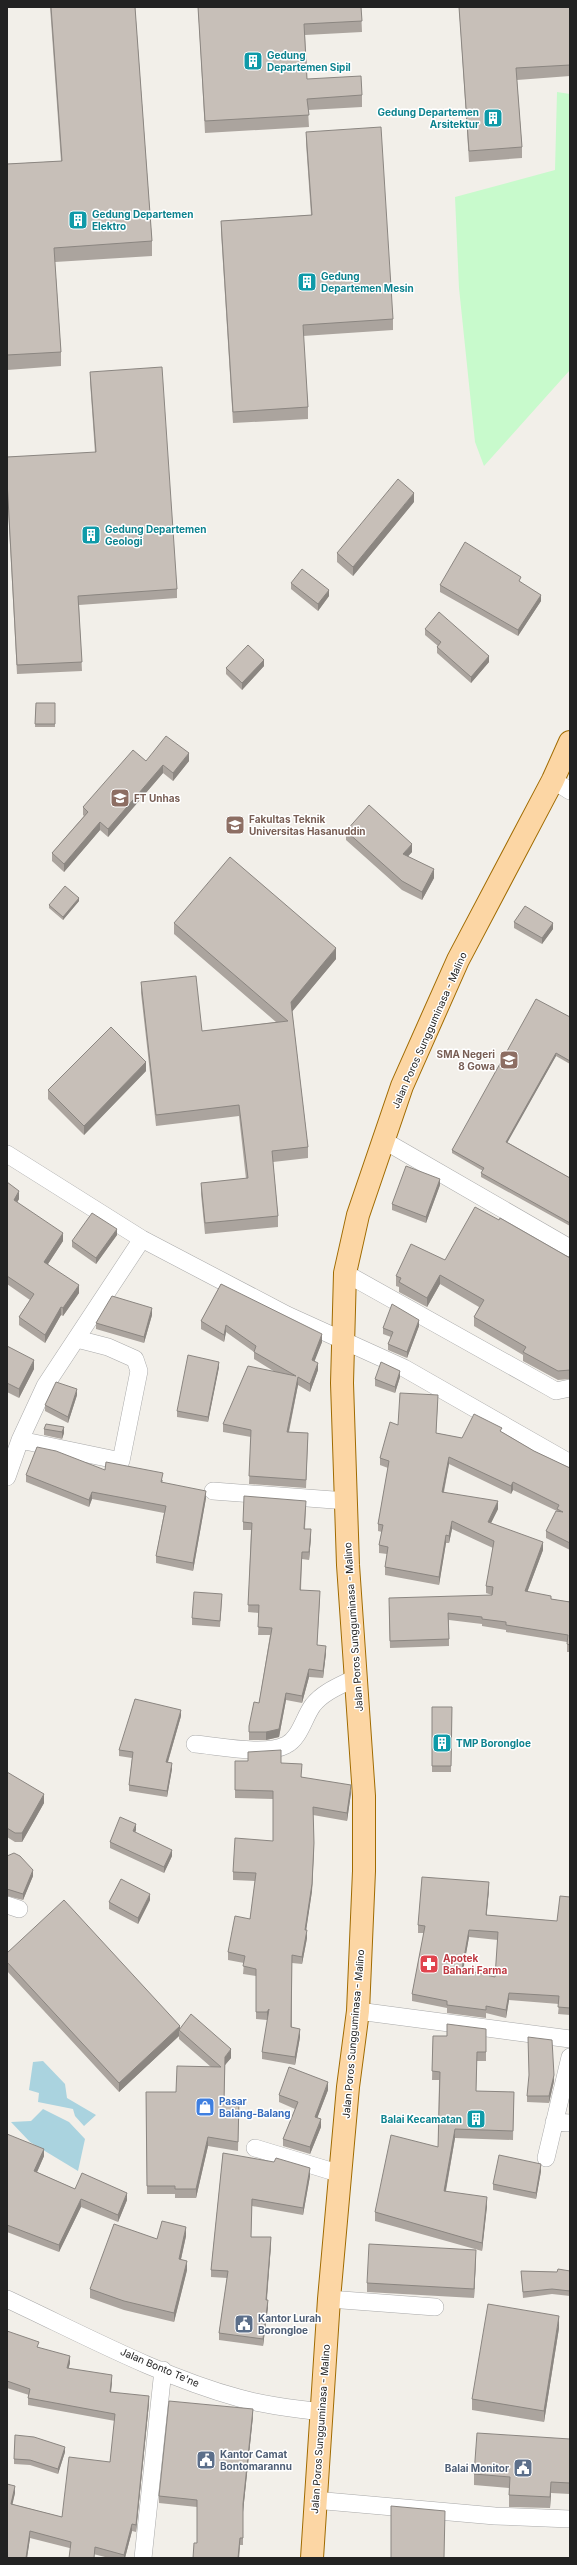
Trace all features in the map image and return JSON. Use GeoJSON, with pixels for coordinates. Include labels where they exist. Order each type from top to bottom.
{"type":"FeatureCollection","features":[{"type":"Feature","properties":{"kind":"main road","name":"Jalan Poros Sungguminasa - Malino"},"geometry":{"type":"LineString","coordinates":[[312,2558],[314,2500],[329,2299],[348,2087],[358,2010],[362,1940],[364,1796],[357,1677],[348,1565],[342,1339],[346,1273],[358,1215],[402,1086],[458,960],[561,786],[570,742]]}},
{"type":"Feature","properties":{"kind":"street"},"geometry":{"type":"LineString","coordinates":[[383,1140],[570,1248]]}},
{"type":"Feature","properties":{"kind":"street"},"geometry":{"type":"LineString","coordinates":[[7,1154],[142,1238],[287,1315],[404,1368],[570,1463]]}},
{"type":"Feature","properties":{"kind":"street"},"geometry":{"type":"LineString","coordinates":[[7,1477],[20,1440],[45,1386],[142,1238]]}},
{"type":"Feature","properties":{"kind":"street"},"geometry":{"type":"LineString","coordinates":[[346,1273],[556,1391],[570,1388]]}},
{"type":"Feature","properties":{"kind":"street"},"geometry":{"type":"LineString","coordinates":[[20,1440],[121,1462],[139,1371],[135,1359],[108,1346],[77,1339]]}},
{"type":"Feature","properties":{"kind":"street"},"geometry":{"type":"LineString","coordinates":[[213,1491],[346,1501]]}},
{"type":"Feature","properties":{"kind":"street"},"geometry":{"type":"LineString","coordinates":[[195,1744],[266,1750],[287,1745],[295,1737],[313,1705],[325,1694],[357,1677]]}},
{"type":"Feature","properties":{"kind":"street"},"geometry":{"type":"LineString","coordinates":[[358,2010],[570,2039]]}},
{"type":"Feature","properties":{"kind":"street"},"geometry":{"type":"LineString","coordinates":[[546,2158],[562,2123],[570,2057]]}},
{"type":"Feature","properties":{"kind":"street"},"geometry":{"type":"LineString","coordinates":[[256,2148],[341,2174]]}},
{"type":"Feature","properties":{"kind":"street","name":"Jalan Bonto Te'ne"},"geometry":{"type":"LineString","coordinates":[[7,2299],[163,2370],[238,2398],[268,2405],[320,2412]]}},
{"type":"Feature","properties":{"kind":"street"},"geometry":{"type":"LineString","coordinates":[[329,2299],[435,2307]]}},
{"type":"Feature","properties":{"kind":"street"},"geometry":{"type":"LineString","coordinates":[[143,2558],[163,2370]]}},
{"type":"Feature","properties":{"kind":"street"},"geometry":{"type":"LineString","coordinates":[[314,2500],[495,2516],[570,2519]]}},
{"type":"Feature","properties":{"kind":"green space"},"geometry":{"type":"Polygon","coordinates":[[[557,92],[570,94],[570,370],[484,466],[475,442],[459,288],[455,197],[555,170],[557,92]]]}},
{"type":"Feature","properties":{"kind":"water"},"geometry":{"type":"Polygon","coordinates":[[[43,2061],[65,2084],[67,2098],[96,2115],[84,2126],[75,2116],[73,2109],[38,2102],[39,2093],[29,2090],[33,2062],[43,2061]]]}},
{"type":"Feature","properties":{"kind":"water"},"geometry":{"type":"Polygon","coordinates":[[[43,2109],[69,2122],[85,2139],[78,2171],[30,2142],[11,2122],[31,2121],[43,2109]]]}},
{"type":"Feature","properties":{"kind":"building","name":"Gedung Departemen Elektro"},"geometry":{"type":"Polygon","coordinates":[[[51,7],[135,7],[152,241],[54,248],[61,352],[7,355],[7,164],[62,161],[51,7]]]}},
{"type":"Feature","properties":{"kind":"building","name":"Gedung Departemen Sipil"},"geometry":{"type":"Polygon","coordinates":[[[198,7],[361,7],[362,21],[304,24],[307,79],[361,76],[362,95],[307,99],[309,115],[205,121],[198,7]]]}},
{"type":"Feature","properties":{"kind":"building","name":"Gedung Departemen Arsitektur"},"geometry":{"type":"Polygon","coordinates":[[[459,7],[570,7],[570,65],[516,68],[522,147],[469,151],[459,7]]]}},
{"type":"Feature","properties":{"kind":"building","name":"Gedung Departemen Mesin"},"geometry":{"type":"Polygon","coordinates":[[[381,127],[393,319],[303,325],[308,407],[233,412],[221,221],[312,215],[306,132],[381,127]]]}},
{"type":"Feature","properties":{"kind":"building","name":"Gedung Departemen Geologi"},"geometry":{"type":"Polygon","coordinates":[[[162,367],[177,589],[78,596],[82,662],[17,665],[7,457],[96,452],[90,372],[162,367]]]}},
{"type":"Feature","properties":{"kind":"building"},"geometry":{"type":"Polygon","coordinates":[[[398,479],[414,493],[353,567],[337,553],[398,479]]]}},
{"type":"Feature","properties":{"kind":"building"},"geometry":{"type":"Polygon","coordinates":[[[465,542],[521,577],[519,581],[541,595],[518,630],[440,585],[465,542]]]}},
{"type":"Feature","properties":{"kind":"building"},"geometry":{"type":"Polygon","coordinates":[[[302,569],[329,590],[318,604],[291,583],[302,569]]]}},
{"type":"Feature","properties":{"kind":"building"},"geometry":{"type":"Polygon","coordinates":[[[439,612],[489,656],[471,677],[437,647],[441,642],[425,629],[439,612]]]}},
{"type":"Feature","properties":{"kind":"building"},"geometry":{"type":"Polygon","coordinates":[[[248,645],[264,660],[242,683],[226,668],[248,645]]]}},
{"type":"Feature","properties":{"kind":"building"},"geometry":{"type":"Polygon","coordinates":[[[36,703],[55,703],[55,724],[35,724],[36,703]]]}},
{"type":"Feature","properties":{"kind":"building"},"geometry":{"type":"Polygon","coordinates":[[[166,736],[189,753],[173,773],[163,765],[108,829],[100,822],[64,864],[52,853],[88,812],[83,807],[133,750],[146,761],[166,736]]]}},
{"type":"Feature","properties":{"kind":"building"},"geometry":{"type":"Polygon","coordinates":[[[369,805],[412,844],[403,854],[434,869],[422,892],[402,881],[346,831],[369,805]]]}},
{"type":"Feature","properties":{"kind":"building"},"geometry":{"type":"Polygon","coordinates":[[[230,857],[336,948],[291,1002],[308,1147],[272,1151],[278,1216],[205,1223],[201,1183],[248,1178],[239,1105],[156,1115],[141,982],[196,976],[202,1031],[288,1021],[174,923],[230,857]]]}},
{"type":"Feature","properties":{"kind":"building"},"geometry":{"type":"Polygon","coordinates":[[[65,886],[79,898],[63,917],[49,905],[65,886]]]}},
{"type":"Feature","properties":{"kind":"building"},"geometry":{"type":"Polygon","coordinates":[[[525,906],[553,923],[542,938],[514,922],[525,906]]]}},
{"type":"Feature","properties":{"kind":"building"},"geometry":{"type":"Polygon","coordinates":[[[536,999],[570,1017],[570,1061],[556,1053],[506,1142],[570,1178],[570,1223],[481,1173],[484,1168],[452,1150],[536,999]]]}},
{"type":"Feature","properties":{"kind":"building"},"geometry":{"type":"Polygon","coordinates":[[[111,1027],[146,1062],[84,1126],[48,1090],[111,1027]]]}},
{"type":"Feature","properties":{"kind":"building"},"geometry":{"type":"Polygon","coordinates":[[[406,1166],[440,1179],[426,1217],[392,1204],[406,1166]]]}},
{"type":"Feature","properties":{"kind":"building"},"geometry":{"type":"Polygon","coordinates":[[[7,1182],[19,1191],[14,1200],[63,1233],[44,1262],[79,1285],[63,1308],[61,1307],[45,1335],[19,1317],[34,1294],[7,1276],[7,1182]]]}},
{"type":"Feature","properties":{"kind":"building"},"geometry":{"type":"Polygon","coordinates":[[[475,1207],[499,1220],[500,1218],[570,1258],[570,1370],[558,1371],[523,1352],[526,1347],[474,1317],[484,1300],[440,1275],[427,1298],[399,1282],[401,1278],[396,1276],[411,1244],[445,1260],[475,1207]]]}},
{"type":"Feature","properties":{"kind":"building"},"geometry":{"type":"Polygon","coordinates":[[[92,1213],[117,1229],[96,1258],[72,1241],[92,1213]]]}},
{"type":"Feature","properties":{"kind":"building"},"geometry":{"type":"Polygon","coordinates":[[[221,1284],[322,1334],[312,1360],[318,1363],[310,1384],[298,1377],[287,1432],[308,1433],[306,1480],[249,1476],[251,1430],[223,1424],[248,1366],[296,1376],[254,1352],[256,1346],[226,1325],[224,1335],[201,1321],[221,1284]]]}},
{"type":"Feature","properties":{"kind":"building"},"geometry":{"type":"Polygon","coordinates":[[[112,1296],[152,1308],[144,1337],[96,1323],[112,1296]]]}},
{"type":"Feature","properties":{"kind":"building"},"geometry":{"type":"Polygon","coordinates":[[[392,1304],[419,1320],[407,1352],[388,1344],[393,1332],[383,1328],[392,1304]]]}},
{"type":"Feature","properties":{"kind":"building"},"geometry":{"type":"Polygon","coordinates":[[[7,1346],[34,1360],[19,1389],[7,1383],[7,1346]]]}},
{"type":"Feature","properties":{"kind":"building"},"geometry":{"type":"Polygon","coordinates":[[[188,1355],[219,1362],[208,1417],[177,1411],[188,1355]]]}},
{"type":"Feature","properties":{"kind":"building"},"geometry":{"type":"Polygon","coordinates":[[[381,1362],[400,1371],[395,1387],[375,1379],[381,1362]]]}},
{"type":"Feature","properties":{"kind":"building"},"geometry":{"type":"Polygon","coordinates":[[[56,1382],[77,1389],[68,1417],[45,1405],[56,1382]]]}},
{"type":"Feature","properties":{"kind":"building"},"geometry":{"type":"Polygon","coordinates":[[[400,1393],[438,1395],[436,1433],[462,1438],[474,1414],[502,1428],[500,1431],[534,1451],[570,1468],[570,1543],[546,1531],[556,1511],[563,1512],[557,1509],[559,1505],[513,1482],[511,1486],[449,1457],[442,1492],[498,1501],[488,1522],[543,1542],[525,1591],[551,1596],[551,1599],[570,1602],[570,1645],[567,1644],[568,1635],[506,1625],[506,1622],[482,1619],[482,1617],[448,1613],[449,1639],[390,1641],[389,1598],[492,1595],[493,1587],[486,1586],[494,1541],[452,1521],[449,1536],[446,1535],[439,1577],[385,1567],[388,1547],[379,1545],[383,1525],[378,1524],[389,1461],[380,1458],[390,1422],[398,1425],[400,1393]]]}},
{"type":"Feature","properties":{"kind":"building"},"geometry":{"type":"Polygon","coordinates":[[[46,1424],[64,1427],[62,1432],[44,1429],[46,1424]]]}},
{"type":"Feature","properties":{"kind":"building"},"geometry":{"type":"Polygon","coordinates":[[[37,1447],[56,1451],[105,1470],[106,1462],[163,1473],[161,1482],[206,1491],[193,1563],[156,1556],[166,1506],[92,1492],[89,1500],[26,1475],[37,1447]]]}},
{"type":"Feature","properties":{"kind":"building"},"geometry":{"type":"Polygon","coordinates":[[[244,1496],[306,1501],[304,1529],[311,1529],[309,1552],[302,1552],[300,1590],[320,1591],[317,1645],[326,1646],[323,1671],[309,1669],[302,1696],[286,1693],[279,1729],[266,1732],[249,1732],[254,1702],[259,1703],[272,1628],[258,1627],[259,1605],[248,1605],[252,1523],[243,1522],[244,1496]]]}},
{"type":"Feature","properties":{"kind":"building"},"geometry":{"type":"Polygon","coordinates":[[[194,1592],[222,1594],[220,1621],[192,1618],[194,1592]]]}},
{"type":"Feature","properties":{"kind":"building"},"geometry":{"type":"Polygon","coordinates":[[[135,1699],[181,1710],[166,1762],[172,1763],[167,1791],[129,1785],[133,1752],[119,1750],[135,1699]]]}},
{"type":"Feature","properties":{"kind":"building","name":"TMP Borongloe"},"geometry":{"type":"Polygon","coordinates":[[[432,1707],[452,1707],[451,1766],[432,1766],[432,1707]]]}},
{"type":"Feature","properties":{"kind":"building"},"geometry":{"type":"Polygon","coordinates":[[[281,1750],[281,1763],[302,1764],[301,1777],[351,1785],[347,1813],[313,1807],[314,1843],[312,1884],[305,1930],[307,1930],[302,1957],[292,1955],[291,2027],[300,2029],[295,2057],[262,2052],[269,2009],[267,2012],[256,2012],[256,1969],[243,1966],[245,1956],[228,1952],[235,1916],[250,1919],[256,1873],[233,1872],[235,1838],[273,1841],[273,1791],[235,1790],[235,1761],[248,1761],[248,1752],[281,1750]]]}},
{"type":"Feature","properties":{"kind":"building"},"geometry":{"type":"Polygon","coordinates":[[[7,1772],[44,1794],[22,1833],[15,1833],[7,1828],[7,1772]]]}},
{"type":"Feature","properties":{"kind":"building"},"geometry":{"type":"Polygon","coordinates":[[[120,1817],[136,1824],[133,1831],[172,1850],[164,1867],[110,1842],[120,1817]]]}},
{"type":"Feature","properties":{"kind":"building"},"geometry":{"type":"Polygon","coordinates":[[[14,1853],[20,1856],[33,1870],[23,1894],[7,1889],[7,1856],[14,1853]]]}},
{"type":"Feature","properties":{"kind":"building"},"geometry":{"type":"Polygon","coordinates":[[[422,1877],[489,1882],[486,1915],[557,1921],[560,1896],[570,1897],[570,2008],[558,2007],[559,1996],[509,1993],[506,2010],[486,2006],[486,2010],[447,2005],[447,2001],[412,1994],[425,1926],[418,1925],[422,1877]],[[469,1930],[462,1969],[495,1977],[498,1932],[469,1930]]]}},
{"type":"Feature","properties":{"kind":"building"},"geometry":{"type":"Polygon","coordinates":[[[121,1879],[150,1894],[138,1918],[109,1902],[121,1879]]]}},
{"type":"Feature","properties":{"kind":"building"},"geometry":{"type":"Polygon","coordinates":[[[64,1900],[180,2026],[119,2083],[7,1962],[7,1953],[64,1900]]]}},
{"type":"Feature","properties":{"kind":"building"},"geometry":{"type":"Polygon","coordinates":[[[191,2014],[231,2049],[225,2057],[224,2101],[239,2101],[238,2142],[208,2137],[196,2189],[175,2189],[175,2186],[147,2186],[146,2092],[176,2092],[177,2066],[221,2067],[179,2030],[191,2014]]]}},
{"type":"Feature","properties":{"kind":"building"},"geometry":{"type":"Polygon","coordinates":[[[447,2024],[486,2029],[486,2052],[477,2052],[476,2091],[514,2092],[513,2131],[455,2129],[444,2191],[487,2197],[482,2243],[375,2212],[391,2135],[438,2147],[440,2072],[432,2071],[433,2036],[447,2036],[447,2024]]]}},
{"type":"Feature","properties":{"kind":"building"},"geometry":{"type":"Polygon","coordinates":[[[528,2037],[552,2040],[554,2075],[549,2096],[527,2096],[529,2075],[528,2037]]]}},
{"type":"Feature","properties":{"kind":"building"},"geometry":{"type":"Polygon","coordinates":[[[289,2067],[328,2082],[315,2117],[321,2119],[310,2147],[283,2139],[298,2102],[279,2095],[289,2067]]]}},
{"type":"Feature","properties":{"kind":"building"},"geometry":{"type":"Polygon","coordinates":[[[7,2134],[44,2149],[34,2171],[75,2189],[82,2173],[127,2193],[118,2215],[81,2199],[59,2245],[7,2225],[7,2134]]]}},
{"type":"Feature","properties":{"kind":"building"},"geometry":{"type":"Polygon","coordinates":[[[223,2153],[274,2162],[276,2158],[310,2168],[303,2208],[252,2199],[251,2237],[271,2237],[266,2300],[268,2300],[263,2339],[219,2333],[228,2271],[211,2270],[223,2153]]]}},
{"type":"Feature","properties":{"kind":"building"},"geometry":{"type":"Polygon","coordinates":[[[499,2155],[541,2164],[536,2193],[493,2184],[499,2155]]]}},
{"type":"Feature","properties":{"kind":"building"},"geometry":{"type":"Polygon","coordinates":[[[162,2221],[186,2227],[179,2259],[187,2261],[174,2313],[124,2301],[90,2289],[114,2224],[157,2239],[162,2221]]]}},
{"type":"Feature","properties":{"kind":"building"},"geometry":{"type":"Polygon","coordinates":[[[369,2244],[476,2250],[474,2289],[367,2283],[369,2244]]]}},
{"type":"Feature","properties":{"kind":"building"},"geometry":{"type":"Polygon","coordinates":[[[558,2269],[570,2271],[570,2291],[552,2289],[523,2292],[521,2271],[557,2272],[558,2269]]]}},
{"type":"Feature","properties":{"kind":"building"},"geometry":{"type":"Polygon","coordinates":[[[488,2304],[559,2316],[544,2411],[472,2399],[488,2304]]]}},
{"type":"Feature","properties":{"kind":"building"},"geometry":{"type":"Polygon","coordinates":[[[7,2331],[39,2342],[37,2347],[70,2356],[67,2368],[112,2375],[110,2392],[149,2396],[136,2525],[132,2524],[124,2555],[95,2547],[94,2558],[69,2558],[71,2542],[30,2531],[26,2558],[7,2558],[7,2484],[15,2486],[11,2504],[62,2517],[69,2457],[110,2462],[115,2414],[28,2398],[30,2389],[7,2381],[7,2331]]]}},
{"type":"Feature","properties":{"kind":"building","name":"Kantor Camat Bontomarannu"},"geometry":{"type":"Polygon","coordinates":[[[169,2401],[253,2409],[243,2504],[243,2538],[240,2538],[238,2558],[193,2558],[194,2543],[197,2543],[197,2500],[159,2496],[169,2401]]]}},
{"type":"Feature","properties":{"kind":"building","name":"Balai Monitor"},"geometry":{"type":"Polygon","coordinates":[[[477,2433],[570,2439],[570,2483],[551,2482],[550,2497],[509,2495],[510,2477],[474,2474],[477,2433]]]}},
{"type":"Feature","properties":{"kind":"building"},"geometry":{"type":"Polygon","coordinates":[[[15,2435],[34,2437],[65,2447],[58,2469],[30,2460],[14,2459],[15,2435]]]}},
{"type":"Feature","properties":{"kind":"building"},"geometry":{"type":"Polygon","coordinates":[[[391,2506],[445,2511],[444,2558],[391,2558],[391,2506]]]}},
{"type":"Feature","properties":{"kind":"place","name":"Gedung Departemen Sipil"},"geometry":{"type":"Point","coordinates":[253,61]}},
{"type":"Feature","properties":{"kind":"place","name":"Gedung Departemen Arsitektur"},"geometry":{"type":"Point","coordinates":[493,118]}},
{"type":"Feature","properties":{"kind":"place","name":"Gedung Departemen Elektro"},"geometry":{"type":"Point","coordinates":[78,220]}},
{"type":"Feature","properties":{"kind":"place","name":"Gedung Departemen Mesin"},"geometry":{"type":"Point","coordinates":[307,282]}},
{"type":"Feature","properties":{"kind":"place","name":"Gedung Departemen Geologi"},"geometry":{"type":"Point","coordinates":[91,535]}},
{"type":"Feature","properties":{"kind":"place","name":"FT Unhas"},"geometry":{"type":"Point","coordinates":[120,798]}},
{"type":"Feature","properties":{"kind":"place","name":"Fakultas Teknik Universitas Hasanuddin"},"geometry":{"type":"Point","coordinates":[235,825]}},
{"type":"Feature","properties":{"kind":"place","name":"SMA Negeri 8 Gowa"},"geometry":{"type":"Point","coordinates":[509,1060]}},
{"type":"Feature","properties":{"kind":"place","name":"TMP Borongloe"},"geometry":{"type":"Point","coordinates":[442,1743]}},
{"type":"Feature","properties":{"kind":"place","name":"Apotek Bahari Farma"},"geometry":{"type":"Point","coordinates":[429,1964]}},
{"type":"Feature","properties":{"kind":"place","name":"Pasar Balang-Balang"},"geometry":{"type":"Point","coordinates":[205,2107]}},
{"type":"Feature","properties":{"kind":"place","name":"Balai Kecamatan"},"geometry":{"type":"Point","coordinates":[476,2119]}},
{"type":"Feature","properties":{"kind":"place","name":"Kantor Lurah Borongloe"},"geometry":{"type":"Point","coordinates":[244,2324]}},
{"type":"Feature","properties":{"kind":"place","name":"Kantor Camat Bontomarannu"},"geometry":{"type":"Point","coordinates":[206,2460]}},
{"type":"Feature","properties":{"kind":"place","name":"Balai Monitor"},"geometry":{"type":"Point","coordinates":[523,2468]}}]}
